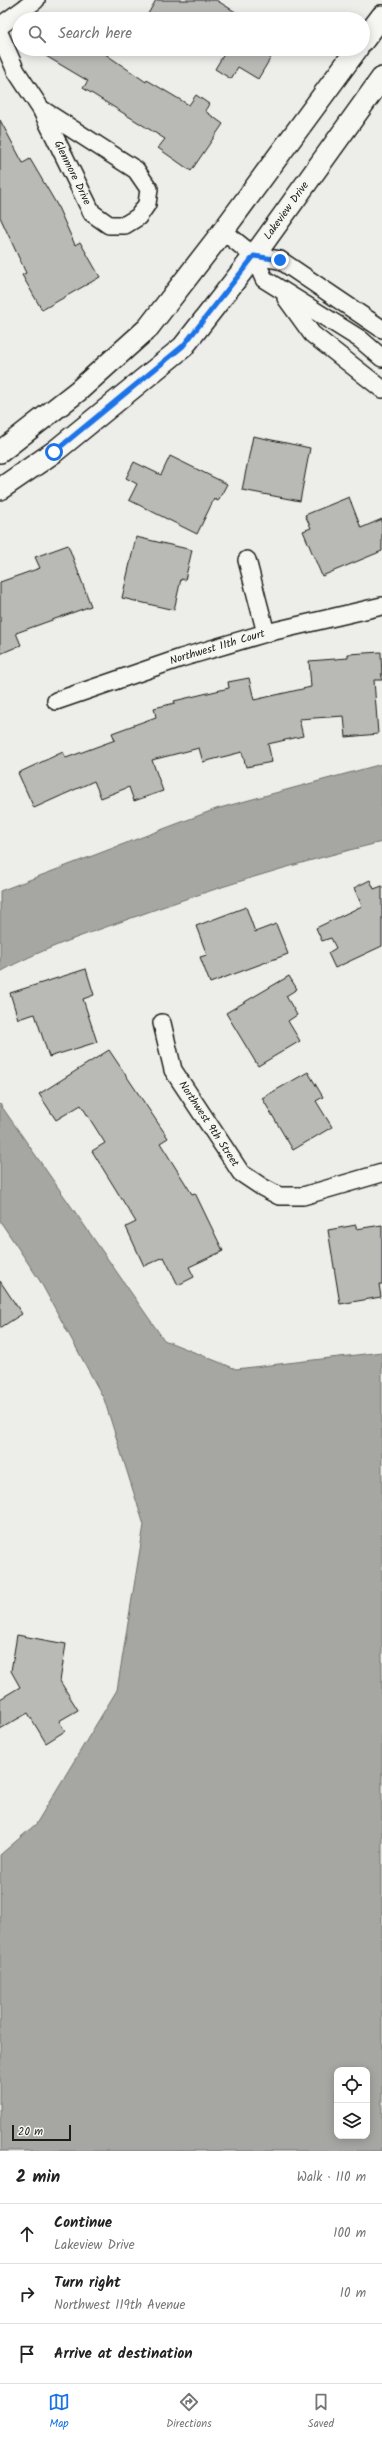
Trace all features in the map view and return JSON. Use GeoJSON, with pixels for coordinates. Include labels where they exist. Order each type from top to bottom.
{"type":"FeatureCollection","features":[{"type":"Feature","properties":{"kind":"street"},"geometry":{"type":"LineString","coordinates":[[19,12],[36,0]]}},
{"type":"Feature","properties":{"kind":"street"},"geometry":{"type":"LineString","coordinates":[[370,32],[382,16]]}},
{"type":"Feature","properties":{"kind":"street"},"geometry":{"type":"LineString","coordinates":[[0,26],[12,17]]}},
{"type":"Feature","properties":{"kind":"street","name":"Glenmore Drive"},"geometry":{"type":"LineString","coordinates":[[0,36],[16,71],[41,109],[92,212],[109,225],[125,225],[138,217],[147,204],[149,189],[136,170],[41,109]]}},
{"type":"Feature","properties":{"kind":"street"},"geometry":{"type":"LineString","coordinates":[[0,452],[78,391],[148,328],[223,231],[352,56]]}},
{"type":"Feature","properties":{"kind":"street","name":"Lakeview Drive"},"geometry":{"type":"LineString","coordinates":[[0,489],[54,452],[183,346],[254,256],[382,78]]}},
{"type":"Feature","properties":{"kind":"street"},"geometry":{"type":"LineString","coordinates":[[223,231],[254,256],[264,279],[360,339],[382,358]]}},
{"type":"Feature","properties":{"kind":"street"},"geometry":{"type":"LineString","coordinates":[[254,256],[280,260],[382,329]]}},
{"type":"Feature","properties":{"kind":"street"},"geometry":{"type":"LineString","coordinates":[[280,290],[312,334],[382,389]]}},
{"type":"Feature","properties":{"kind":"street"},"geometry":{"type":"LineString","coordinates":[[247,560],[266,633]]}},
{"type":"Feature","properties":{"kind":"street","name":"Northwest 11th Court"},"geometry":{"type":"LineString","coordinates":[[56,701],[181,658],[266,633],[382,606]]}},
{"type":"Feature","properties":{"kind":"street","name":"Northwest 9th Street"},"geometry":{"type":"LineString","coordinates":[[162,1023],[173,1070],[241,1172],[262,1187],[279,1196],[303,1196],[382,1173]]}},
{"type":"Feature","properties":{"kind":"shaded area"},"geometry":{"type":"Polygon","coordinates":[[[382,764],[382,842],[284,868],[187,899],[60,944],[0,972],[0,891],[216,809],[382,764]]]}},
{"type":"Feature","properties":{"kind":"shaded area"},"geometry":{"type":"Polygon","coordinates":[[[0,1104],[164,1340],[236,1369],[382,1352],[382,2151],[0,2151],[0,1855],[36,1824],[117,1690],[144,1525],[104,1399],[40,1281],[0,1221],[0,1104]]]}},
{"type":"Feature","properties":{"kind":"building"},"geometry":{"type":"Polygon","coordinates":[[[156,0],[216,0],[236,12],[149,12],[156,0]]]}},
{"type":"Feature","properties":{"kind":"building"},"geometry":{"type":"Polygon","coordinates":[[[46,56],[108,56],[146,82],[147,80],[189,105],[196,95],[209,104],[205,111],[223,124],[191,171],[158,148],[165,139],[83,88],[88,81],[46,56]]]}},
{"type":"Feature","properties":{"kind":"building"},"geometry":{"type":"Polygon","coordinates":[[[223,56],[272,56],[258,79],[238,67],[231,79],[215,69],[223,56]]]}},
{"type":"Feature","properties":{"kind":"building"},"geometry":{"type":"Polygon","coordinates":[[[0,120],[23,163],[30,159],[57,205],[75,245],[80,242],[100,277],[42,310],[22,275],[26,273],[0,217],[0,120]]]}},
{"type":"Feature","properties":{"kind":"building"},"geometry":{"type":"Polygon","coordinates":[[[253,436],[310,448],[300,501],[242,490],[253,436]]]}},
{"type":"Feature","properties":{"kind":"building"},"geometry":{"type":"Polygon","coordinates":[[[170,456],[227,484],[218,501],[214,499],[197,534],[129,500],[137,484],[126,478],[134,462],[161,475],[170,456]]]}},
{"type":"Feature","properties":{"kind":"building"},"geometry":{"type":"Polygon","coordinates":[[[349,497],[361,528],[382,519],[382,551],[322,576],[303,531],[311,528],[305,515],[349,497]]]}},
{"type":"Feature","properties":{"kind":"building"},"geometry":{"type":"Polygon","coordinates":[[[136,537],[192,550],[185,580],[181,579],[174,610],[122,598],[136,537]]]}},
{"type":"Feature","properties":{"kind":"building"},"geometry":{"type":"Polygon","coordinates":[[[68,545],[91,606],[16,633],[21,645],[0,654],[0,582],[40,568],[35,557],[68,545]]]}},
{"type":"Feature","properties":{"kind":"building"},"geometry":{"type":"Polygon","coordinates":[[[381,652],[382,680],[374,680],[378,734],[346,737],[344,716],[299,719],[303,736],[268,744],[272,762],[246,767],[242,752],[203,762],[199,748],[152,760],[163,791],[134,801],[129,787],[101,798],[94,781],[34,808],[18,773],[63,752],[66,758],[115,740],[112,733],[156,717],[154,708],[175,703],[174,701],[229,688],[228,682],[249,678],[254,700],[311,687],[309,661],[348,658],[348,654],[381,652]]]}},
{"type":"Feature","properties":{"kind":"building"},"geometry":{"type":"Polygon","coordinates":[[[370,880],[374,889],[382,886],[382,946],[335,968],[328,953],[336,948],[331,938],[322,941],[316,928],[362,906],[354,888],[370,880]]]}},
{"type":"Feature","properties":{"kind":"building"},"geometry":{"type":"Polygon","coordinates":[[[246,907],[255,932],[276,924],[288,954],[210,983],[200,957],[207,955],[196,926],[246,907]]]}},
{"type":"Feature","properties":{"kind":"building"},"geometry":{"type":"Polygon","coordinates":[[[86,969],[94,995],[83,999],[97,1042],[49,1057],[35,1014],[18,1019],[10,993],[86,969]]]}},
{"type":"Feature","properties":{"kind":"building"},"geometry":{"type":"Polygon","coordinates":[[[289,976],[297,989],[286,996],[297,1015],[288,1021],[300,1041],[258,1066],[226,1013],[289,976]]]}},
{"type":"Feature","properties":{"kind":"building"},"geometry":{"type":"Polygon","coordinates":[[[109,1050],[168,1138],[160,1143],[192,1194],[195,1193],[223,1251],[189,1267],[194,1277],[178,1285],[164,1257],[144,1266],[126,1227],[136,1222],[92,1151],[105,1143],[81,1105],[56,1120],[39,1094],[109,1050]]]}},
{"type":"Feature","properties":{"kind":"building"},"geometry":{"type":"Polygon","coordinates":[[[308,1072],[323,1097],[316,1101],[332,1127],[293,1150],[262,1098],[308,1072]]]}},
{"type":"Feature","properties":{"kind":"building"},"geometry":{"type":"Polygon","coordinates":[[[356,1225],[356,1229],[382,1225],[382,1284],[379,1284],[381,1297],[340,1304],[328,1230],[356,1225]]]}},
{"type":"Feature","properties":{"kind":"building"},"geometry":{"type":"Polygon","coordinates":[[[0,1281],[22,1314],[0,1328],[0,1281]]]}},
{"type":"Feature","properties":{"kind":"building"},"geometry":{"type":"Polygon","coordinates":[[[17,1635],[66,1644],[60,1681],[78,1710],[59,1721],[65,1731],[46,1743],[28,1713],[0,1729],[0,1699],[20,1687],[11,1671],[17,1635]]]}},
{"type":"Feature","properties":{"kind":"route"},"geometry":{"type":"LineString","coordinates":[[54,452],[123,398],[183,346],[254,256],[280,260]]}}]}
